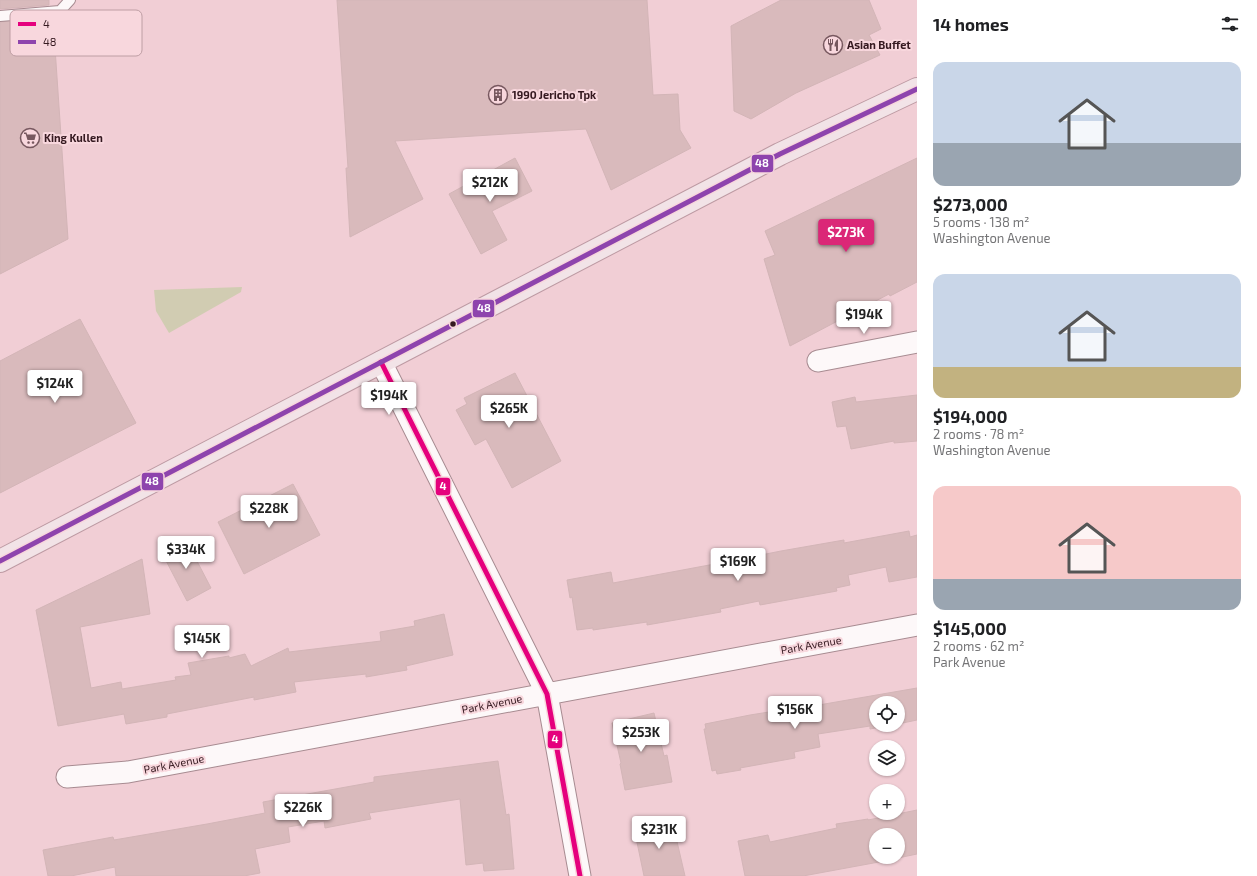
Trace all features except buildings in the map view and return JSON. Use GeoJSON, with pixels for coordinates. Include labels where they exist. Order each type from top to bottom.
{"type":"FeatureCollection","features":[{"type":"Feature","properties":{"kind":"main road"},"geometry":{"type":"LineString","coordinates":[[0,561],[780,154],[917,89]]}},
{"type":"Feature","properties":{"kind":"street"},"geometry":{"type":"LineString","coordinates":[[818,361],[917,342]]}},
{"type":"Feature","properties":{"kind":"street"},"geometry":{"type":"LineString","coordinates":[[381,362],[547,694],[580,876]]}},
{"type":"Feature","properties":{"kind":"street","name":"Park Avenue"},"geometry":{"type":"LineString","coordinates":[[67,777],[128,772],[917,625]]}},
{"type":"Feature","properties":{"kind":"lane"},"geometry":{"type":"LineString","coordinates":[[61,10],[70,0]]}},
{"type":"Feature","properties":{"kind":"lane"},"geometry":{"type":"LineString","coordinates":[[0,16],[10,15]]}},
{"type":"Feature","properties":{"kind":"shaded area"},"geometry":{"type":"Polygon","coordinates":[[[242,287],[241,292],[169,333],[156,311],[154,290],[242,287]]]}},
{"type":"Feature","properties":{"kind":"transit line","name":"48"},"geometry":{"type":"LineString","coordinates":[[0,561],[780,154],[917,89]]}},
{"type":"Feature","properties":{"kind":"transit line","name":"4"},"geometry":{"type":"LineString","coordinates":[[381,362],[547,694],[580,876]]}},
{"type":"Feature","properties":{"kind":"place","name":"Asian Buffet"},"geometry":{"type":"Point","coordinates":[833,45]}},
{"type":"Feature","properties":{"kind":"place","name":"1990 Jericho Tpk"},"geometry":{"type":"Point","coordinates":[498,95]}},
{"type":"Feature","properties":{"kind":"place","name":"King Kullen"},"geometry":{"type":"Point","coordinates":[30,138]}}]}
